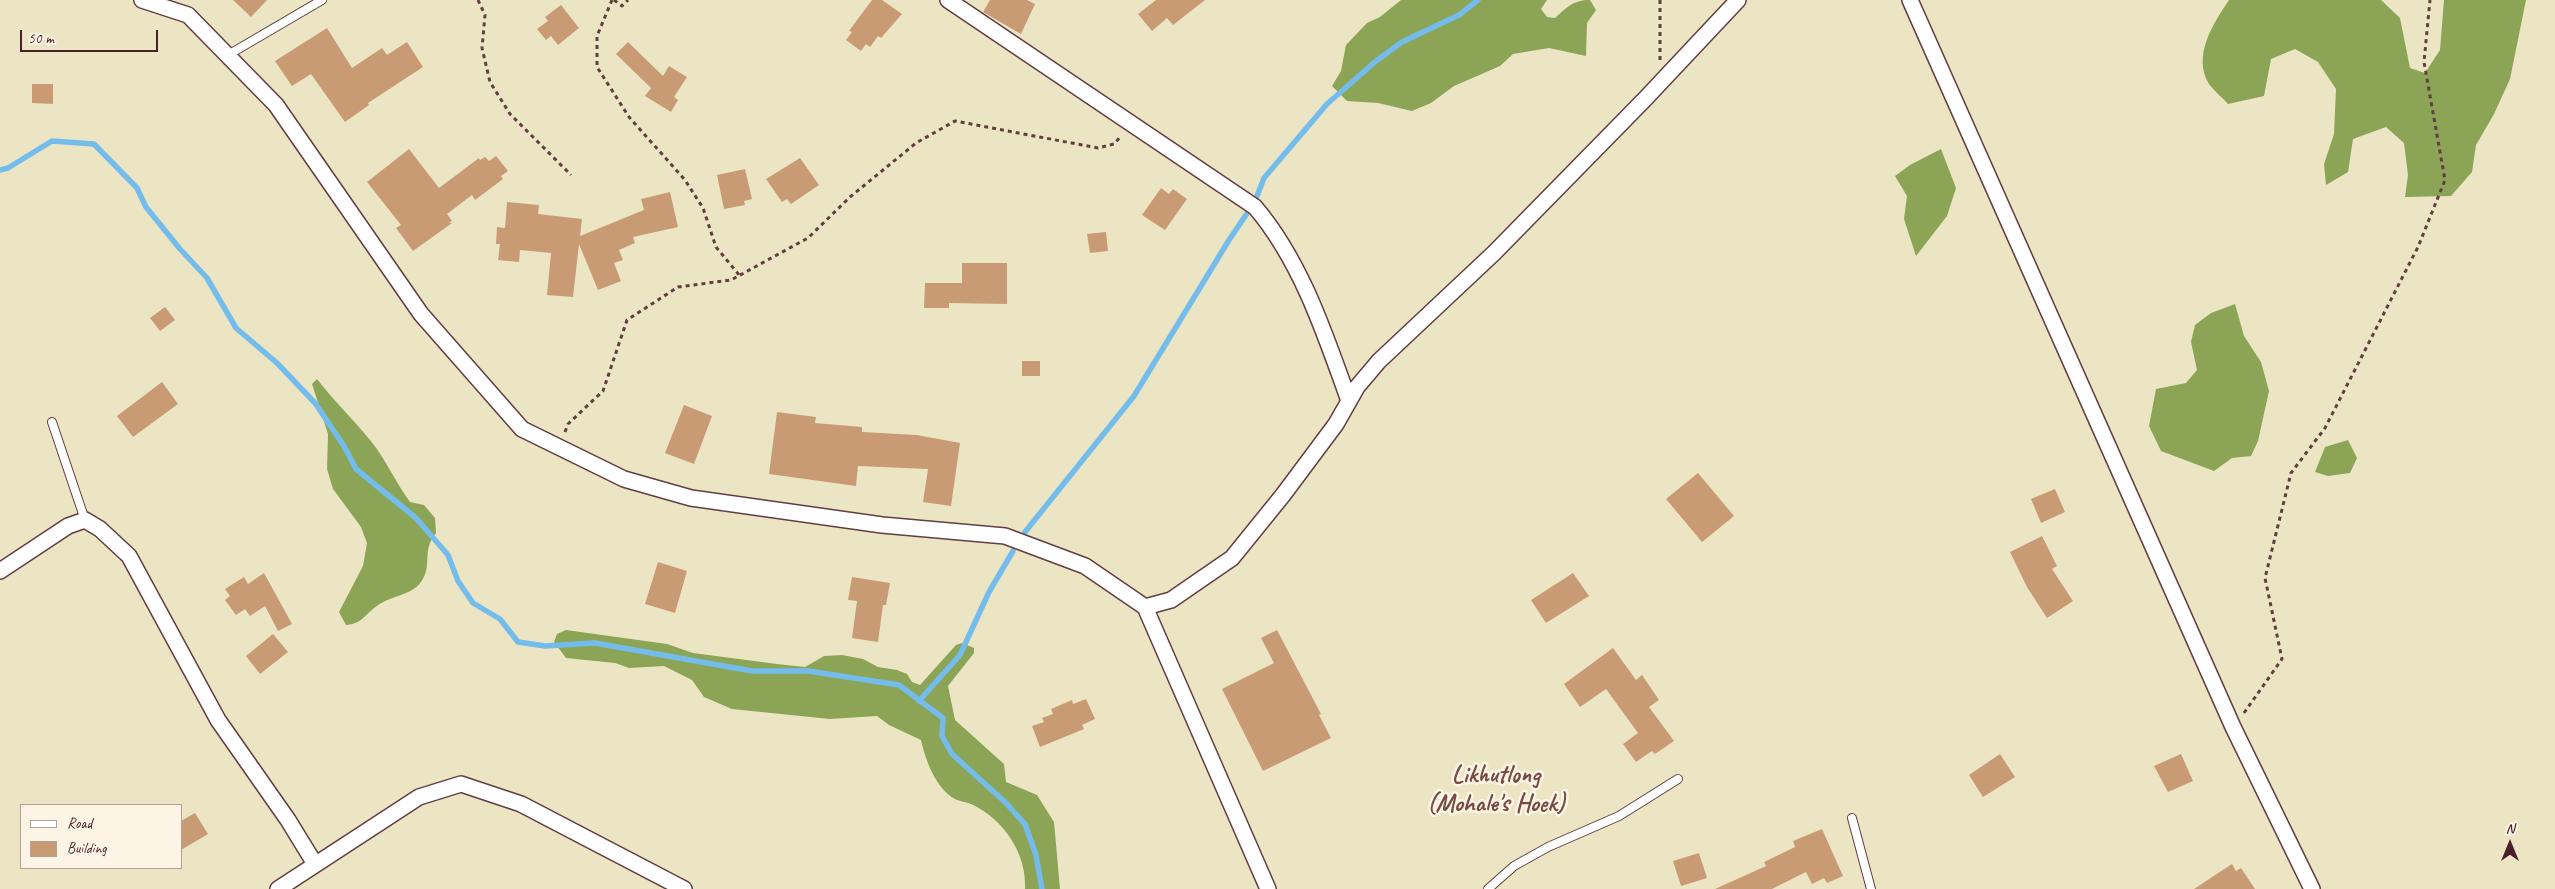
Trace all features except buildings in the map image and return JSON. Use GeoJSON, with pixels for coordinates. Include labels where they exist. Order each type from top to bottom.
{"type":"FeatureCollection","features":[{"type":"Feature","properties":{"kind":"street"},"geometry":{"type":"LineString","coordinates":[[142,0],[188,15],[276,105],[421,314],[522,429],[624,479],[691,498],[882,525],[1005,536],[1085,566],[1145,608],[1268,889]]}},
{"type":"Feature","properties":{"kind":"street"},"geometry":{"type":"LineString","coordinates":[[948,0],[1255,207],[1274,229],[1318,316],[1349,401]]}},
{"type":"Feature","properties":{"kind":"street"},"geometry":{"type":"LineString","coordinates":[[1145,608],[1171,600],[1232,558],[1336,424],[1357,387],[1379,361],[1500,246],[1660,84],[1738,0]]}},
{"type":"Feature","properties":{"kind":"street"},"geometry":{"type":"LineString","coordinates":[[1910,0],[2233,727],[2309,888]]}},
{"type":"Feature","properties":{"kind":"street"},"geometry":{"type":"LineString","coordinates":[[0,571],[68,526],[85,520],[100,529],[129,556],[218,720],[288,820],[315,864]]}},
{"type":"Feature","properties":{"kind":"street"},"geometry":{"type":"LineString","coordinates":[[278,889],[418,797],[461,784],[521,804],[684,889]]}},
{"type":"Feature","properties":{"kind":"lane"},"geometry":{"type":"LineString","coordinates":[[228,55],[322,0]]}},
{"type":"Feature","properties":{"kind":"lane"},"geometry":{"type":"LineString","coordinates":[[52,422],[85,520]]}},
{"type":"Feature","properties":{"kind":"lane"},"geometry":{"type":"LineString","coordinates":[[1492,888],[1514,866],[1548,847],[1619,816],[1678,779]]}},
{"type":"Feature","properties":{"kind":"lane"},"geometry":{"type":"LineString","coordinates":[[1852,818],[1871,889]]}},
{"type":"Feature","properties":{"kind":"path"},"geometry":{"type":"LineString","coordinates":[[478,0],[485,15],[482,48],[490,82],[510,114],[571,175]]}},
{"type":"Feature","properties":{"kind":"path"},"geometry":{"type":"LineString","coordinates":[[628,0],[622,6],[613,0],[597,36],[597,67],[629,117],[685,180],[703,208],[716,247],[740,276]]}},
{"type":"Feature","properties":{"kind":"path"},"geometry":{"type":"LineString","coordinates":[[1660,0],[1660,84]]}},
{"type":"Feature","properties":{"kind":"path"},"geometry":{"type":"LineString","coordinates":[[2233,727],[2258,696],[2282,660],[2265,578],[2291,472],[2325,428],[2418,247],[2445,180],[2424,62],[2430,0]]}},
{"type":"Feature","properties":{"kind":"path"},"geometry":{"type":"LineString","coordinates":[[560,446],[568,424],[603,391],[627,320],[678,287],[731,280],[808,238],[850,197],[916,143],[955,121],[1098,148],[1114,144],[1130,123]]}},
{"type":"Feature","properties":{"kind":"green space"},"geometry":{"type":"Polygon","coordinates":[[[1401,0],[1547,0],[1541,9],[1547,17],[1555,18],[1570,5],[1584,0],[1590,0],[1596,10],[1587,23],[1586,56],[1549,48],[1513,54],[1500,66],[1454,86],[1431,103],[1412,111],[1378,103],[1347,101],[1332,86],[1341,71],[1346,45],[1367,23],[1380,17],[1401,0]]]}},
{"type":"Feature","properties":{"kind":"green space"},"geometry":{"type":"Polygon","coordinates":[[[2229,0],[2381,0],[2400,18],[2410,68],[2425,73],[2440,50],[2444,0],[2526,0],[2510,79],[2494,114],[2476,145],[2472,172],[2451,196],[2405,197],[2408,175],[2404,143],[2386,127],[2353,139],[2348,172],[2326,185],[2324,164],[2334,134],[2336,89],[2318,62],[2295,49],[2271,59],[2264,96],[2228,104],[2209,84],[2204,73],[2204,51],[2211,30],[2229,0]]]}},
{"type":"Feature","properties":{"kind":"green space"},"geometry":{"type":"Polygon","coordinates":[[[1941,149],[1956,188],[1947,216],[1916,256],[1904,219],[1907,196],[1895,176],[1910,165],[1941,149]]]}},
{"type":"Feature","properties":{"kind":"green space"},"geometry":{"type":"Polygon","coordinates":[[[2235,304],[2244,336],[2261,362],[2269,391],[2258,441],[2251,456],[2232,458],[2214,471],[2161,451],[2149,426],[2156,389],[2186,383],[2197,370],[2191,342],[2195,325],[2211,313],[2235,304]]]}},
{"type":"Feature","properties":{"kind":"green space"},"geometry":{"type":"Polygon","coordinates":[[[317,379],[376,447],[410,502],[424,505],[435,518],[436,533],[429,546],[424,576],[417,587],[382,603],[360,621],[346,625],[339,612],[363,566],[367,543],[361,527],[333,489],[327,469],[328,434],[312,384],[317,379]]]}},
{"type":"Feature","properties":{"kind":"green space"},"geometry":{"type":"Polygon","coordinates":[[[2348,440],[2357,458],[2350,473],[2328,476],[2315,472],[2325,447],[2348,440]]]}},
{"type":"Feature","properties":{"kind":"green space"},"geometry":{"type":"Polygon","coordinates":[[[566,630],[667,644],[693,653],[805,667],[824,656],[842,655],[863,659],[878,667],[897,670],[907,674],[912,682],[920,685],[956,645],[962,643],[974,648],[974,653],[948,686],[955,720],[1004,764],[1006,782],[1037,795],[1054,822],[1060,889],[1025,889],[1025,876],[1018,851],[1004,829],[984,811],[955,799],[942,788],[932,773],[921,740],[889,725],[877,716],[830,719],[732,709],[704,697],[692,680],[664,666],[629,668],[615,663],[566,658],[554,642],[557,634],[566,630]]]}},
{"type":"Feature","properties":{"kind":"waterway"},"geometry":{"type":"LineString","coordinates":[[1257,196],[1264,178],[1327,104],[1376,61],[1402,42],[1459,15],[1478,0]]}},
{"type":"Feature","properties":{"kind":"waterway"},"geometry":{"type":"LineString","coordinates":[[0,170],[8,168],[52,141],[94,144],[137,188],[146,207],[180,249],[207,278],[236,328],[277,363],[315,403],[344,446],[356,469],[416,518],[448,555],[458,581],[473,603],[500,619],[518,642],[545,646],[595,643],[752,671],[808,671],[899,685],[943,718],[942,736],[952,754],[1005,802],[1025,824],[1036,855],[1042,889]]}},
{"type":"Feature","properties":{"kind":"waterway"},"geometry":{"type":"LineString","coordinates":[[1025,532],[1134,396],[1248,212]]}},
{"type":"Feature","properties":{"kind":"waterway"},"geometry":{"type":"LineString","coordinates":[[919,701],[960,655],[989,592],[1013,551]]}},
{"type":"Feature","properties":{"kind":"district","name":"Likhutlong (Mohale's Hoek)"},"geometry":{"type":"Point","coordinates":[1496,790]}}]}
